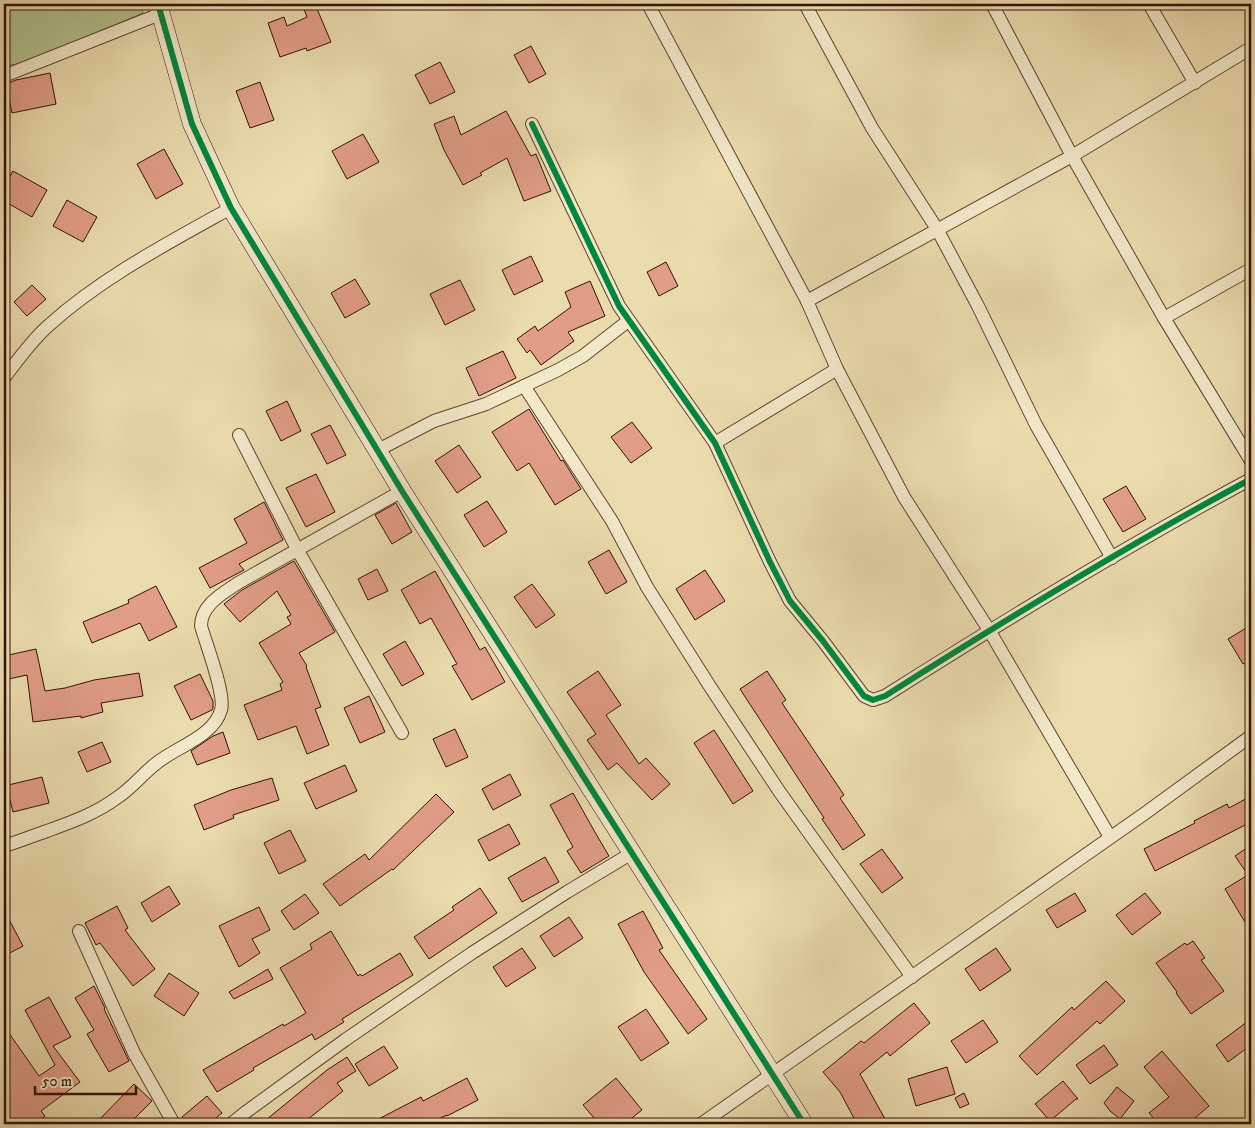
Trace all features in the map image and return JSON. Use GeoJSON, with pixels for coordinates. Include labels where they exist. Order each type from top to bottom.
{"type":"FeatureCollection","features":[{"type":"Feature","properties":{"kind":"street"},"geometry":{"type":"LineString","coordinates":[[648,4],[807,301],[837,369],[904,497],[989,630],[1110,837]]}},
{"type":"Feature","properties":{"kind":"street"},"geometry":{"type":"LineString","coordinates":[[805,4],[872,128],[937,230],[978,306],[1036,425],[1112,558]]}},
{"type":"Feature","properties":{"kind":"street"},"geometry":{"type":"LineString","coordinates":[[992,4],[1072,156],[1164,318],[1251,461]]}},
{"type":"Feature","properties":{"kind":"street"},"geometry":{"type":"LineString","coordinates":[[1149,4],[1195,83]]}},
{"type":"Feature","properties":{"kind":"street"},"geometry":{"type":"LineString","coordinates":[[4,76],[159,9],[192,124],[230,208],[402,490],[804,1124]]}},
{"type":"Feature","properties":{"kind":"street"},"geometry":{"type":"LineString","coordinates":[[807,301],[1072,156],[1251,48]]}},
{"type":"Feature","properties":{"kind":"street"},"geometry":{"type":"LineString","coordinates":[[532,124],[619,306],[715,443],[790,601],[864,696],[873,700],[885,696],[989,630],[1193,510],[1251,479]]}},
{"type":"Feature","properties":{"kind":"street"},"geometry":{"type":"LineString","coordinates":[[4,378],[46,327],[73,304],[148,255],[230,208]]}},
{"type":"Feature","properties":{"kind":"street"},"geometry":{"type":"LineString","coordinates":[[1164,318],[1251,269]]}},
{"type":"Feature","properties":{"kind":"street"},"geometry":{"type":"LineString","coordinates":[[378,450],[434,421],[486,404],[558,370],[583,356],[628,321]]}},
{"type":"Feature","properties":{"kind":"street"},"geometry":{"type":"LineString","coordinates":[[715,443],[837,369]]}},
{"type":"Feature","properties":{"kind":"street"},"geometry":{"type":"LineString","coordinates":[[524,386],[612,521],[647,587],[773,783],[912,977]]}},
{"type":"Feature","properties":{"kind":"street"},"geometry":{"type":"LineString","coordinates":[[239,435],[297,549],[402,733]]}},
{"type":"Feature","properties":{"kind":"street"},"geometry":{"type":"LineString","coordinates":[[4,846],[96,812],[133,786],[158,762],[209,730],[222,709],[222,694],[201,626],[204,611],[218,597],[238,583],[402,490]]}},
{"type":"Feature","properties":{"kind":"street"},"geometry":{"type":"LineString","coordinates":[[702,1124],[1251,736]]}},
{"type":"Feature","properties":{"kind":"street"},"geometry":{"type":"LineString","coordinates":[[231,1124],[345,1040],[472,953],[567,892],[632,854]]}},
{"type":"Feature","properties":{"kind":"street"},"geometry":{"type":"LineString","coordinates":[[79,931],[134,1053],[174,1124]]}},
{"type":"Feature","properties":{"kind":"green space"},"geometry":{"type":"Polygon","coordinates":[[[4,4],[141,4],[143,13],[24,63],[4,66],[4,4]]]}},
{"type":"Feature","properties":{"kind":"building"},"geometry":{"type":"Polygon","coordinates":[[[302,4],[315,4],[331,42],[307,51],[306,48],[280,57],[268,23],[284,17],[287,26],[307,17],[302,4]]]}},
{"type":"Feature","properties":{"kind":"building"},"geometry":{"type":"Polygon","coordinates":[[[531,46],[546,74],[529,83],[514,55],[531,46]]]}},
{"type":"Feature","properties":{"kind":"building"},"geometry":{"type":"Polygon","coordinates":[[[440,62],[455,92],[430,104],[415,75],[440,62]]]}},
{"type":"Feature","properties":{"kind":"building"},"geometry":{"type":"Polygon","coordinates":[[[50,73],[56,104],[12,113],[6,84],[50,73]]]}},
{"type":"Feature","properties":{"kind":"building"},"geometry":{"type":"Polygon","coordinates":[[[260,82],[274,120],[250,128],[236,91],[260,82]]]}},
{"type":"Feature","properties":{"kind":"building"},"geometry":{"type":"Polygon","coordinates":[[[506,111],[531,156],[536,154],[551,191],[524,201],[507,158],[463,185],[444,150],[434,124],[454,116],[461,135],[506,111]]]}},
{"type":"Feature","properties":{"kind":"building"},"geometry":{"type":"Polygon","coordinates":[[[363,134],[379,162],[347,179],[332,151],[363,134]]]}},
{"type":"Feature","properties":{"kind":"building"},"geometry":{"type":"Polygon","coordinates":[[[164,149],[183,184],[156,199],[137,164],[164,149]]]}},
{"type":"Feature","properties":{"kind":"building"},"geometry":{"type":"Polygon","coordinates":[[[13,171],[47,190],[32,217],[4,201],[4,187],[13,171]]]}},
{"type":"Feature","properties":{"kind":"building"},"geometry":{"type":"Polygon","coordinates":[[[67,200],[97,217],[83,242],[53,226],[67,200]]]}},
{"type":"Feature","properties":{"kind":"building"},"geometry":{"type":"Polygon","coordinates":[[[531,256],[543,281],[514,295],[502,270],[531,256]]]}},
{"type":"Feature","properties":{"kind":"building"},"geometry":{"type":"Polygon","coordinates":[[[666,262],[678,286],[659,296],[647,272],[666,262]]]}},
{"type":"Feature","properties":{"kind":"building"},"geometry":{"type":"Polygon","coordinates":[[[355,279],[370,304],[345,318],[331,293],[355,279]]]}},
{"type":"Feature","properties":{"kind":"building"},"geometry":{"type":"Polygon","coordinates":[[[460,280],[475,310],[445,325],[430,294],[460,280]]]}},
{"type":"Feature","properties":{"kind":"building"},"geometry":{"type":"Polygon","coordinates":[[[590,281],[605,316],[568,332],[574,341],[541,365],[530,350],[527,353],[517,339],[535,326],[538,331],[571,307],[565,292],[590,281]]]}},
{"type":"Feature","properties":{"kind":"building"},"geometry":{"type":"Polygon","coordinates":[[[32,285],[46,299],[27,316],[14,302],[32,285]]]}},
{"type":"Feature","properties":{"kind":"building"},"geometry":{"type":"Polygon","coordinates":[[[503,351],[516,378],[479,396],[466,368],[503,351]]]}},
{"type":"Feature","properties":{"kind":"building"},"geometry":{"type":"Polygon","coordinates":[[[287,401],[301,431],[281,441],[266,411],[287,401]]]}},
{"type":"Feature","properties":{"kind":"building"},"geometry":{"type":"Polygon","coordinates":[[[529,409],[561,461],[563,460],[581,489],[555,505],[529,463],[517,471],[492,432],[529,409]]]}},
{"type":"Feature","properties":{"kind":"building"},"geometry":{"type":"Polygon","coordinates":[[[632,422],[652,448],[631,463],[611,437],[632,422]]]}},
{"type":"Feature","properties":{"kind":"building"},"geometry":{"type":"Polygon","coordinates":[[[330,425],[346,455],[327,464],[311,434],[330,425]]]}},
{"type":"Feature","properties":{"kind":"building"},"geometry":{"type":"Polygon","coordinates":[[[459,445],[481,477],[457,493],[435,461],[459,445]]]}},
{"type":"Feature","properties":{"kind":"building"},"geometry":{"type":"Polygon","coordinates":[[[316,474],[335,512],[306,527],[286,488],[316,474]]]}},
{"type":"Feature","properties":{"kind":"building"},"geometry":{"type":"Polygon","coordinates":[[[1126,486],[1146,519],[1123,532],[1103,499],[1126,486]]]}},
{"type":"Feature","properties":{"kind":"building"},"geometry":{"type":"Polygon","coordinates":[[[487,501],[507,532],[484,547],[464,515],[487,501]]]}},
{"type":"Feature","properties":{"kind":"building"},"geometry":{"type":"Polygon","coordinates":[[[264,502],[283,540],[239,564],[244,570],[210,588],[199,568],[247,543],[234,519],[264,502]]]}},
{"type":"Feature","properties":{"kind":"building"},"geometry":{"type":"Polygon","coordinates":[[[396,503],[412,532],[392,544],[375,515],[396,503]]]}},
{"type":"Feature","properties":{"kind":"building"},"geometry":{"type":"Polygon","coordinates":[[[609,550],[627,582],[606,594],[588,562],[609,550]]]}},
{"type":"Feature","properties":{"kind":"building"},"geometry":{"type":"Polygon","coordinates":[[[294,561],[335,632],[299,653],[307,666],[321,707],[315,709],[329,745],[307,754],[296,726],[258,740],[244,705],[282,690],[280,684],[283,682],[259,643],[291,624],[287,617],[291,615],[277,591],[240,622],[224,604],[242,590],[294,561]]]}},
{"type":"Feature","properties":{"kind":"building"},"geometry":{"type":"Polygon","coordinates":[[[377,569],[388,591],[368,600],[358,579],[377,569]]]}},
{"type":"Feature","properties":{"kind":"building"},"geometry":{"type":"Polygon","coordinates":[[[705,570],[725,601],[695,620],[676,589],[705,570]]]}},
{"type":"Feature","properties":{"kind":"building"},"geometry":{"type":"Polygon","coordinates":[[[435,571],[480,650],[485,647],[505,682],[472,700],[452,666],[457,664],[431,618],[420,624],[401,590],[435,571]]]}},
{"type":"Feature","properties":{"kind":"building"},"geometry":{"type":"Polygon","coordinates":[[[532,584],[555,615],[536,628],[514,597],[532,584]]]}},
{"type":"Feature","properties":{"kind":"building"},"geometry":{"type":"Polygon","coordinates":[[[156,586],[177,627],[149,641],[140,623],[92,643],[83,622],[129,603],[128,600],[156,586]]]}},
{"type":"Feature","properties":{"kind":"building"},"geometry":{"type":"Polygon","coordinates":[[[1251,625],[1251,660],[1243,664],[1228,639],[1251,625]]]}},
{"type":"Feature","properties":{"kind":"building"},"geometry":{"type":"Polygon","coordinates":[[[405,641],[424,674],[402,686],[383,654],[405,641]]]}},
{"type":"Feature","properties":{"kind":"building"},"geometry":{"type":"Polygon","coordinates":[[[36,649],[45,691],[94,680],[139,673],[143,696],[101,703],[103,712],[81,718],[81,716],[33,722],[27,675],[4,680],[4,656],[36,649]]]}},
{"type":"Feature","properties":{"kind":"building"},"geometry":{"type":"Polygon","coordinates":[[[598,671],[621,705],[606,715],[639,764],[646,758],[670,784],[652,800],[617,763],[608,770],[587,740],[596,734],[567,692],[598,671]]]}},
{"type":"Feature","properties":{"kind":"building"},"geometry":{"type":"Polygon","coordinates":[[[767,671],[786,700],[782,703],[844,795],[840,798],[865,835],[843,850],[740,689],[767,671]]]}},
{"type":"Feature","properties":{"kind":"building"},"geometry":{"type":"Polygon","coordinates":[[[200,674],[213,701],[213,708],[191,720],[174,686],[200,674]]]}},
{"type":"Feature","properties":{"kind":"building"},"geometry":{"type":"Polygon","coordinates":[[[369,696],[385,732],[360,743],[344,708],[369,696]]]}},
{"type":"Feature","properties":{"kind":"building"},"geometry":{"type":"Polygon","coordinates":[[[455,729],[468,757],[446,767],[433,739],[455,729]]]}},
{"type":"Feature","properties":{"kind":"building"},"geometry":{"type":"Polygon","coordinates":[[[714,730],[753,791],[733,804],[694,743],[714,730]]]}},
{"type":"Feature","properties":{"kind":"building"},"geometry":{"type":"Polygon","coordinates":[[[223,732],[230,753],[197,765],[191,751],[213,736],[223,732]]]}},
{"type":"Feature","properties":{"kind":"building"},"geometry":{"type":"Polygon","coordinates":[[[102,742],[111,762],[87,772],[78,752],[102,742]]]}},
{"type":"Feature","properties":{"kind":"building"},"geometry":{"type":"Polygon","coordinates":[[[345,765],[357,791],[316,809],[304,783],[345,765]]]}},
{"type":"Feature","properties":{"kind":"building"},"geometry":{"type":"Polygon","coordinates":[[[510,774],[521,795],[493,810],[482,789],[510,774]]]}},
{"type":"Feature","properties":{"kind":"building"},"geometry":{"type":"Polygon","coordinates":[[[42,777],[49,803],[13,812],[9,796],[4,797],[4,786],[42,777]]]}},
{"type":"Feature","properties":{"kind":"building"},"geometry":{"type":"Polygon","coordinates":[[[272,778],[279,800],[233,815],[234,818],[204,830],[194,805],[231,790],[272,778]]]}},
{"type":"Feature","properties":{"kind":"building"},"geometry":{"type":"Polygon","coordinates":[[[573,793],[609,856],[581,873],[567,851],[573,847],[550,805],[573,793]]]}},
{"type":"Feature","properties":{"kind":"building"},"geometry":{"type":"Polygon","coordinates":[[[436,794],[454,812],[393,870],[340,906],[323,884],[365,854],[369,860],[436,794]]]}},
{"type":"Feature","properties":{"kind":"building"},"geometry":{"type":"Polygon","coordinates":[[[1251,796],[1251,822],[1155,871],[1144,849],[1227,804],[1229,808],[1251,796]]]}},
{"type":"Feature","properties":{"kind":"building"},"geometry":{"type":"Polygon","coordinates":[[[509,824],[520,844],[489,861],[478,840],[509,824]]]}},
{"type":"Feature","properties":{"kind":"building"},"geometry":{"type":"Polygon","coordinates":[[[290,830],[306,861],[279,874],[264,843],[290,830]]]}},
{"type":"Feature","properties":{"kind":"building"},"geometry":{"type":"Polygon","coordinates":[[[1251,845],[1251,932],[1225,889],[1248,875],[1235,856],[1251,845]]]}},
{"type":"Feature","properties":{"kind":"building"},"geometry":{"type":"Polygon","coordinates":[[[882,849],[903,878],[882,893],[860,864],[882,849]]]}},
{"type":"Feature","properties":{"kind":"building"},"geometry":{"type":"Polygon","coordinates":[[[545,857],[559,882],[522,902],[508,878],[545,857]]]}},
{"type":"Feature","properties":{"kind":"building"},"geometry":{"type":"Polygon","coordinates":[[[169,886],[180,904],[152,922],[141,903],[169,886]]]}},
{"type":"Feature","properties":{"kind":"building"},"geometry":{"type":"Polygon","coordinates":[[[480,888],[497,913],[429,959],[414,937],[454,910],[452,907],[480,888]]]}},
{"type":"Feature","properties":{"kind":"building"},"geometry":{"type":"Polygon","coordinates":[[[1075,893],[1086,911],[1057,928],[1046,910],[1075,893]]]}},
{"type":"Feature","properties":{"kind":"building"},"geometry":{"type":"Polygon","coordinates":[[[1145,893],[1161,913],[1132,935],[1116,915],[1145,893]]]}},
{"type":"Feature","properties":{"kind":"building"},"geometry":{"type":"Polygon","coordinates":[[[305,894],[319,913],[294,930],[281,911],[305,894]]]}},
{"type":"Feature","properties":{"kind":"building"},"geometry":{"type":"Polygon","coordinates":[[[117,906],[128,928],[125,930],[155,969],[133,986],[100,943],[96,945],[85,923],[117,906]]]}},
{"type":"Feature","properties":{"kind":"building"},"geometry":{"type":"Polygon","coordinates":[[[259,907],[270,930],[252,939],[260,953],[239,967],[219,926],[259,907]]]}},
{"type":"Feature","properties":{"kind":"building"},"geometry":{"type":"Polygon","coordinates":[[[4,910],[23,946],[4,956],[4,910]]]}},
{"type":"Feature","properties":{"kind":"building"},"geometry":{"type":"Polygon","coordinates":[[[643,911],[663,948],[659,950],[707,1019],[688,1034],[644,972],[618,924],[643,911]]]}},
{"type":"Feature","properties":{"kind":"building"},"geometry":{"type":"Polygon","coordinates":[[[569,917],[583,938],[554,957],[540,936],[569,917]]]}},
{"type":"Feature","properties":{"kind":"building"},"geometry":{"type":"Polygon","coordinates":[[[331,931],[358,976],[360,974],[362,976],[400,953],[413,975],[342,1019],[344,1022],[315,1040],[312,1034],[253,1068],[254,1070],[217,1092],[203,1070],[283,1024],[284,1026],[306,1013],[280,968],[312,949],[310,944],[331,931]]]}},
{"type":"Feature","properties":{"kind":"building"},"geometry":{"type":"Polygon","coordinates":[[[1193,941],[1205,958],[1201,960],[1224,991],[1191,1014],[1156,963],[1185,943],[1187,945],[1193,941]]]}},
{"type":"Feature","properties":{"kind":"building"},"geometry":{"type":"Polygon","coordinates":[[[522,948],[536,968],[506,987],[493,967],[522,948]]]}},
{"type":"Feature","properties":{"kind":"building"},"geometry":{"type":"Polygon","coordinates":[[[996,948],[1011,970],[980,991],[965,969],[996,948]]]}},
{"type":"Feature","properties":{"kind":"building"},"geometry":{"type":"Polygon","coordinates":[[[268,969],[273,979],[234,999],[229,992],[268,969]]]}},
{"type":"Feature","properties":{"kind":"building"},"geometry":{"type":"Polygon","coordinates":[[[169,973],[199,993],[184,1016],[154,996],[169,973]]]}},
{"type":"Feature","properties":{"kind":"building"},"geometry":{"type":"Polygon","coordinates":[[[1106,981],[1125,1001],[1100,1024],[1097,1021],[1037,1075],[1019,1056],[1072,1007],[1074,1010],[1106,981]]]}},
{"type":"Feature","properties":{"kind":"building"},"geometry":{"type":"Polygon","coordinates":[[[94,986],[129,1061],[109,1072],[87,1034],[94,1030],[75,998],[94,986]]]}},
{"type":"Feature","properties":{"kind":"building"},"geometry":{"type":"Polygon","coordinates":[[[49,997],[71,1037],[53,1046],[80,1082],[41,1111],[45,1116],[35,1124],[4,1124],[4,1026],[39,1076],[55,1065],[25,1010],[49,997]]]}},
{"type":"Feature","properties":{"kind":"building"},"geometry":{"type":"Polygon","coordinates":[[[914,1003],[930,1023],[890,1056],[887,1052],[860,1074],[885,1119],[874,1124],[857,1124],[840,1092],[823,1072],[861,1041],[864,1043],[914,1003]]]}},
{"type":"Feature","properties":{"kind":"building"},"geometry":{"type":"Polygon","coordinates":[[[646,1009],[669,1043],[641,1061],[618,1027],[646,1009]]]}},
{"type":"Feature","properties":{"kind":"building"},"geometry":{"type":"Polygon","coordinates":[[[1251,1019],[1251,1045],[1228,1062],[1216,1045],[1251,1019]]]}},
{"type":"Feature","properties":{"kind":"building"},"geometry":{"type":"Polygon","coordinates":[[[983,1020],[998,1042],[966,1063],[951,1041],[983,1020]]]}},
{"type":"Feature","properties":{"kind":"building"},"geometry":{"type":"Polygon","coordinates":[[[1104,1045],[1118,1065],[1090,1084],[1076,1065],[1104,1045]]]}},
{"type":"Feature","properties":{"kind":"building"},"geometry":{"type":"Polygon","coordinates":[[[384,1046],[398,1068],[369,1086],[355,1064],[384,1046]]]}},
{"type":"Feature","properties":{"kind":"building"},"geometry":{"type":"Polygon","coordinates":[[[1162,1051],[1209,1106],[1188,1124],[1159,1124],[1149,1113],[1169,1097],[1144,1067],[1162,1051]]]}},
{"type":"Feature","properties":{"kind":"building"},"geometry":{"type":"Polygon","coordinates":[[[347,1057],[356,1071],[337,1083],[343,1091],[302,1124],[261,1124],[327,1070],[347,1057]]]}},
{"type":"Feature","properties":{"kind":"building"},"geometry":{"type":"Polygon","coordinates":[[[947,1067],[955,1094],[916,1106],[908,1079],[947,1067]]]}},
{"type":"Feature","properties":{"kind":"building"},"geometry":{"type":"Polygon","coordinates":[[[467,1078],[478,1100],[447,1116],[428,1124],[369,1124],[421,1097],[423,1101],[467,1078]]]}},
{"type":"Feature","properties":{"kind":"building"},"geometry":{"type":"Polygon","coordinates":[[[616,1078],[642,1110],[624,1124],[599,1124],[583,1105],[616,1078]]]}},
{"type":"Feature","properties":{"kind":"building"},"geometry":{"type":"Polygon","coordinates":[[[1063,1081],[1078,1099],[1050,1121],[1035,1104],[1063,1081]]]}},
{"type":"Feature","properties":{"kind":"building"},"geometry":{"type":"Polygon","coordinates":[[[134,1084],[152,1101],[129,1124],[95,1124],[134,1084]]]}},
{"type":"Feature","properties":{"kind":"building"},"geometry":{"type":"Polygon","coordinates":[[[1117,1087],[1134,1101],[1120,1119],[1104,1103],[1117,1087]]]}},
{"type":"Feature","properties":{"kind":"building"},"geometry":{"type":"Polygon","coordinates":[[[964,1093],[969,1104],[960,1108],[955,1098],[964,1093]]]}},
{"type":"Feature","properties":{"kind":"building"},"geometry":{"type":"Polygon","coordinates":[[[207,1096],[222,1113],[209,1124],[187,1124],[182,1117],[207,1096]]]}},
{"type":"Feature","properties":{"kind":"cycle path"},"geometry":{"type":"LineString","coordinates":[[158,4],[192,124],[231,208],[402,491],[804,1124]]}},
{"type":"Feature","properties":{"kind":"cycle path"},"geometry":{"type":"LineString","coordinates":[[532,124],[619,306],[715,443],[790,601],[864,696],[873,700],[885,696],[1066,584],[1158,530],[1251,479]]}}]}
